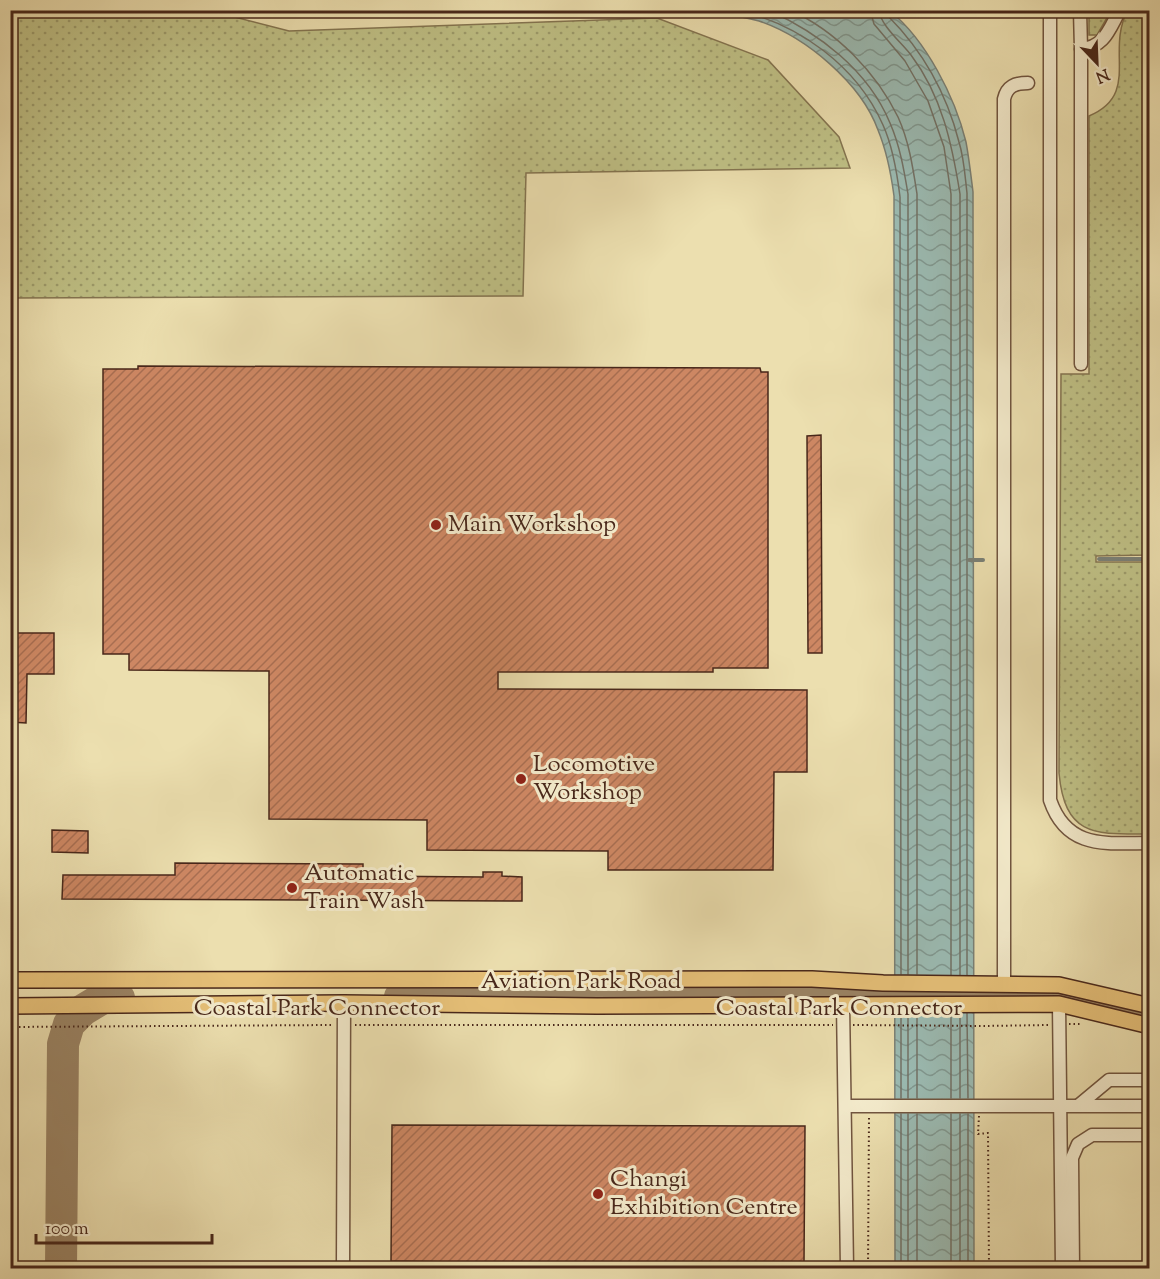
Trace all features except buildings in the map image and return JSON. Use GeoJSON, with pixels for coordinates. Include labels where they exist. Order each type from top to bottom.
{"type":"FeatureCollection","features":[{"type":"Feature","properties":{"kind":"main road","name":"Aviation Park Road"},"geometry":{"type":"LineString","coordinates":[[10,980],[812,979],[883,983],[1059,985],[1149,1006]]}},
{"type":"Feature","properties":{"kind":"main road","name":"Aviation Park Road"},"geometry":{"type":"LineString","coordinates":[[10,1005],[1059,1004],[1149,1026]]}},
{"type":"Feature","properties":{"kind":"lane"},"geometry":{"type":"LineString","coordinates":[[1050,10],[1050,800],[1055,814],[1063,825],[1073,834],[1086,840],[1101,843],[1149,843]]}},
{"type":"Feature","properties":{"kind":"lane"},"geometry":{"type":"LineString","coordinates":[[1080,10],[1081,364]]}},
{"type":"Feature","properties":{"kind":"lane"},"geometry":{"type":"LineString","coordinates":[[1081,49],[1092,48],[1102,41],[1120,10]]}},
{"type":"Feature","properties":{"kind":"lane"},"geometry":{"type":"LineString","coordinates":[[1004,984],[1004,99],[1009,88],[1015,84],[1028,82]]}},
{"type":"Feature","properties":{"kind":"lane"},"geometry":{"type":"LineString","coordinates":[[343,1269],[344,1003]]}},
{"type":"Feature","properties":{"kind":"lane"},"geometry":{"type":"LineString","coordinates":[[843,1004],[847,1269]]}},
{"type":"Feature","properties":{"kind":"lane"},"geometry":{"type":"LineString","coordinates":[[1059,1004],[1062,1269]]}},
{"type":"Feature","properties":{"kind":"lane"},"geometry":{"type":"LineString","coordinates":[[1079,1105],[1110,1080],[1149,1080]]}},
{"type":"Feature","properties":{"kind":"lane"},"geometry":{"type":"LineString","coordinates":[[846,1106],[886,1105],[978,1109],[1059,1105],[1149,1106]]}},
{"type":"Feature","properties":{"kind":"lane"},"geometry":{"type":"LineString","coordinates":[[1073,1269],[1072,1158],[1078,1144],[1092,1135],[1149,1135]]}},
{"type":"Feature","properties":{"kind":"path","name":"Coastal Park Connector"},"geometry":{"type":"LineString","coordinates":[[10,1027],[844,1024],[984,1026]]}},
{"type":"Feature","properties":{"kind":"path"},"geometry":{"type":"LineString","coordinates":[[978,1109],[978,1134],[988,1133],[989,1269]]}},
{"type":"Feature","properties":{"kind":"path"},"geometry":{"type":"LineString","coordinates":[[868,1269],[869,1118],[875,1116]]}},
{"type":"Feature","properties":{"kind":"green space"},"geometry":{"type":"Polygon","coordinates":[[[1128,10],[1150,11],[1149,555],[1096,556],[1096,562],[1149,562],[1150,834],[1114,834],[1086,828],[1076,821],[1068,810],[1062,794],[1059,773],[1061,374],[1089,374],[1089,116],[1105,107],[1114,96],[1118,84],[1122,25],[1128,10]]]}},
{"type":"Feature","properties":{"kind":"green space"},"geometry":{"type":"Polygon","coordinates":[[[10,11],[211,11],[289,31],[657,18],[768,60],[839,137],[850,168],[526,173],[523,296],[11,298],[10,11]]]}},
{"type":"Feature","properties":{"kind":"green space"},"geometry":{"type":"Polygon","coordinates":[[[1089,11],[1111,11],[1097,35],[1089,35],[1089,11]]]}},
{"type":"Feature","properties":{"kind":"water"},"geometry":{"type":"Polygon","coordinates":[[[705,11],[890,11],[916,37],[937,70],[955,107],[966,142],[973,192],[974,1268],[895,1268],[894,196],[888,163],[870,112],[859,95],[830,64],[813,50],[777,28],[753,19],[705,11]]]}},
{"type":"Feature","properties":{"kind":"waterway"},"geometry":{"type":"LineString","coordinates":[[1099,559],[1150,559]]}},
{"type":"Feature","properties":{"kind":"waterway"},"geometry":{"type":"LineString","coordinates":[[969,560],[983,560]]}},
{"type":"Feature","properties":{"kind":"taxiway"},"geometry":{"type":"LineString","coordinates":[[400,997],[1060,995],[1150,1016]]}},
{"type":"Feature","properties":{"kind":"taxiway"},"geometry":{"type":"LineString","coordinates":[[61,1268],[63,1044],[69,1024],[83,1010],[103,998],[119,998]]}},
{"type":"Feature","properties":{"kind":"place","name":"Main Workshop"},"geometry":{"type":"Point","coordinates":[436,525]}},
{"type":"Feature","properties":{"kind":"place","name":"Locomotive Workshop"},"geometry":{"type":"Point","coordinates":[521,779]}},
{"type":"Feature","properties":{"kind":"place","name":"Automatic Train Wash"},"geometry":{"type":"Point","coordinates":[292,888]}},
{"type":"Feature","properties":{"kind":"place","name":"Changi Exhibition Centre"},"geometry":{"type":"Point","coordinates":[598,1194]}}]}
